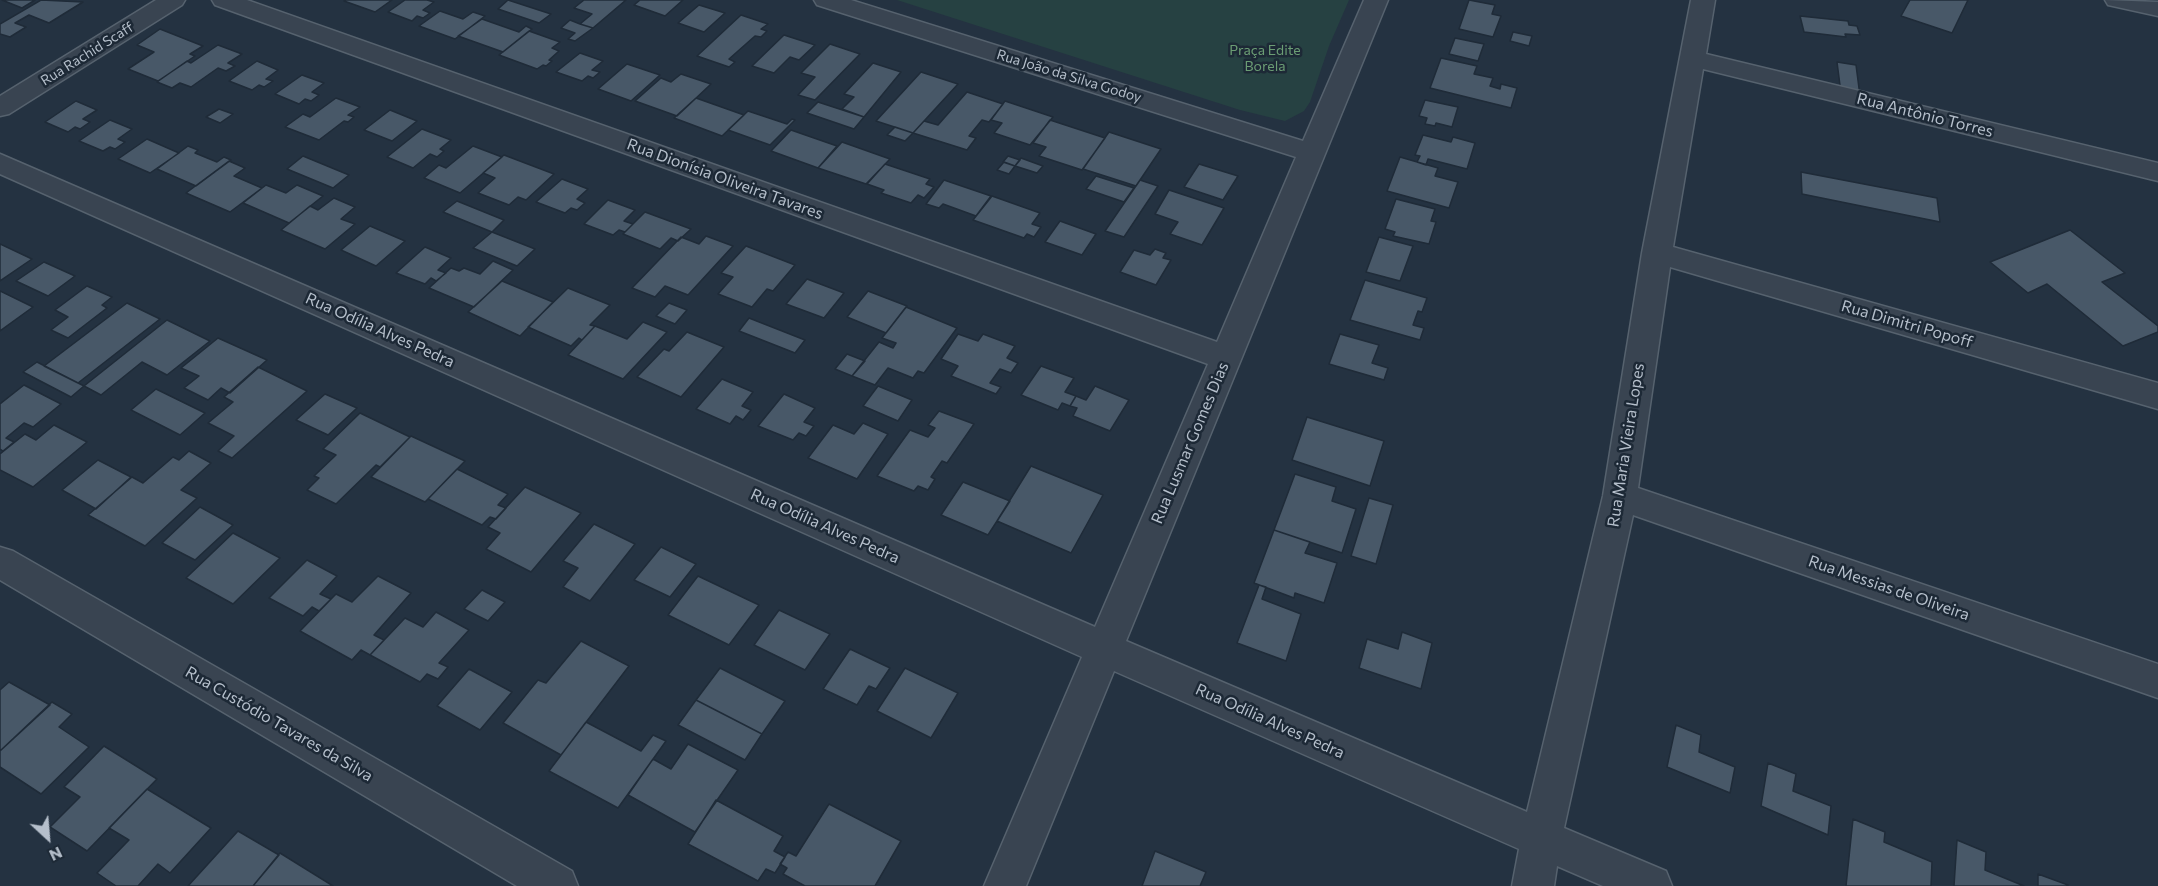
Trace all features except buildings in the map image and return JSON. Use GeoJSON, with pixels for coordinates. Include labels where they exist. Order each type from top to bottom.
{"type":"FeatureCollection","features":[{"type":"Feature","properties":{"kind":"street","name":"Rua Rachid Scaff"},"geometry":{"type":"LineString","coordinates":[[0,108],[173,0]]}},
{"type":"Feature","properties":{"kind":"street","name":"Rua Dionísia Oliveira Tavares"},"geometry":{"type":"LineString","coordinates":[[224,0],[1226,358]]}},
{"type":"Feature","properties":{"kind":"street","name":"Rua João da Silva Godoy"},"geometry":{"type":"LineString","coordinates":[[826,0],[1312,153]]}},
{"type":"Feature","properties":{"kind":"street","name":"Rua Lusmar Gomes Dias"},"geometry":{"type":"LineString","coordinates":[[1005,886],[1376,0]]}},
{"type":"Feature","properties":{"kind":"street","name":"Rua Maria Vieira Lopes"},"geometry":{"type":"LineString","coordinates":[[1533,886],[1541,840],[1620,496],[1657,253],[1703,0]]}},
{"type":"Feature","properties":{"kind":"street"},"geometry":{"type":"LineString","coordinates":[[2117,0],[2158,9]]}},
{"type":"Feature","properties":{"kind":"street","name":"Rua Antônio Torres"},"geometry":{"type":"LineString","coordinates":[[1692,58],[2158,172]]}},
{"type":"Feature","properties":{"kind":"street","name":"Rua Odília Alves Pedra"},"geometry":{"type":"LineString","coordinates":[[0,163],[1104,649],[1651,886]]}},
{"type":"Feature","properties":{"kind":"street","name":"Rua Dimitri Popoff"},"geometry":{"type":"LineString","coordinates":[[1657,253],[2158,396]]}},
{"type":"Feature","properties":{"kind":"street","name":"Rua Messias de Oliveira"},"geometry":{"type":"LineString","coordinates":[[1620,496],[2158,681]]}},
{"type":"Feature","properties":{"kind":"street","name":"Rua Custódio Tavares da Silva"},"geometry":{"type":"LineString","coordinates":[[0,561],[557,886]]}},
{"type":"Feature","properties":{"kind":"green space","name":"Praça Edite Borela"},"geometry":{"type":"Polygon","coordinates":[[[897,0],[1349,0],[1329,46],[1310,102],[1304,111],[1285,121],[1240,110],[897,0]]]}}]}
